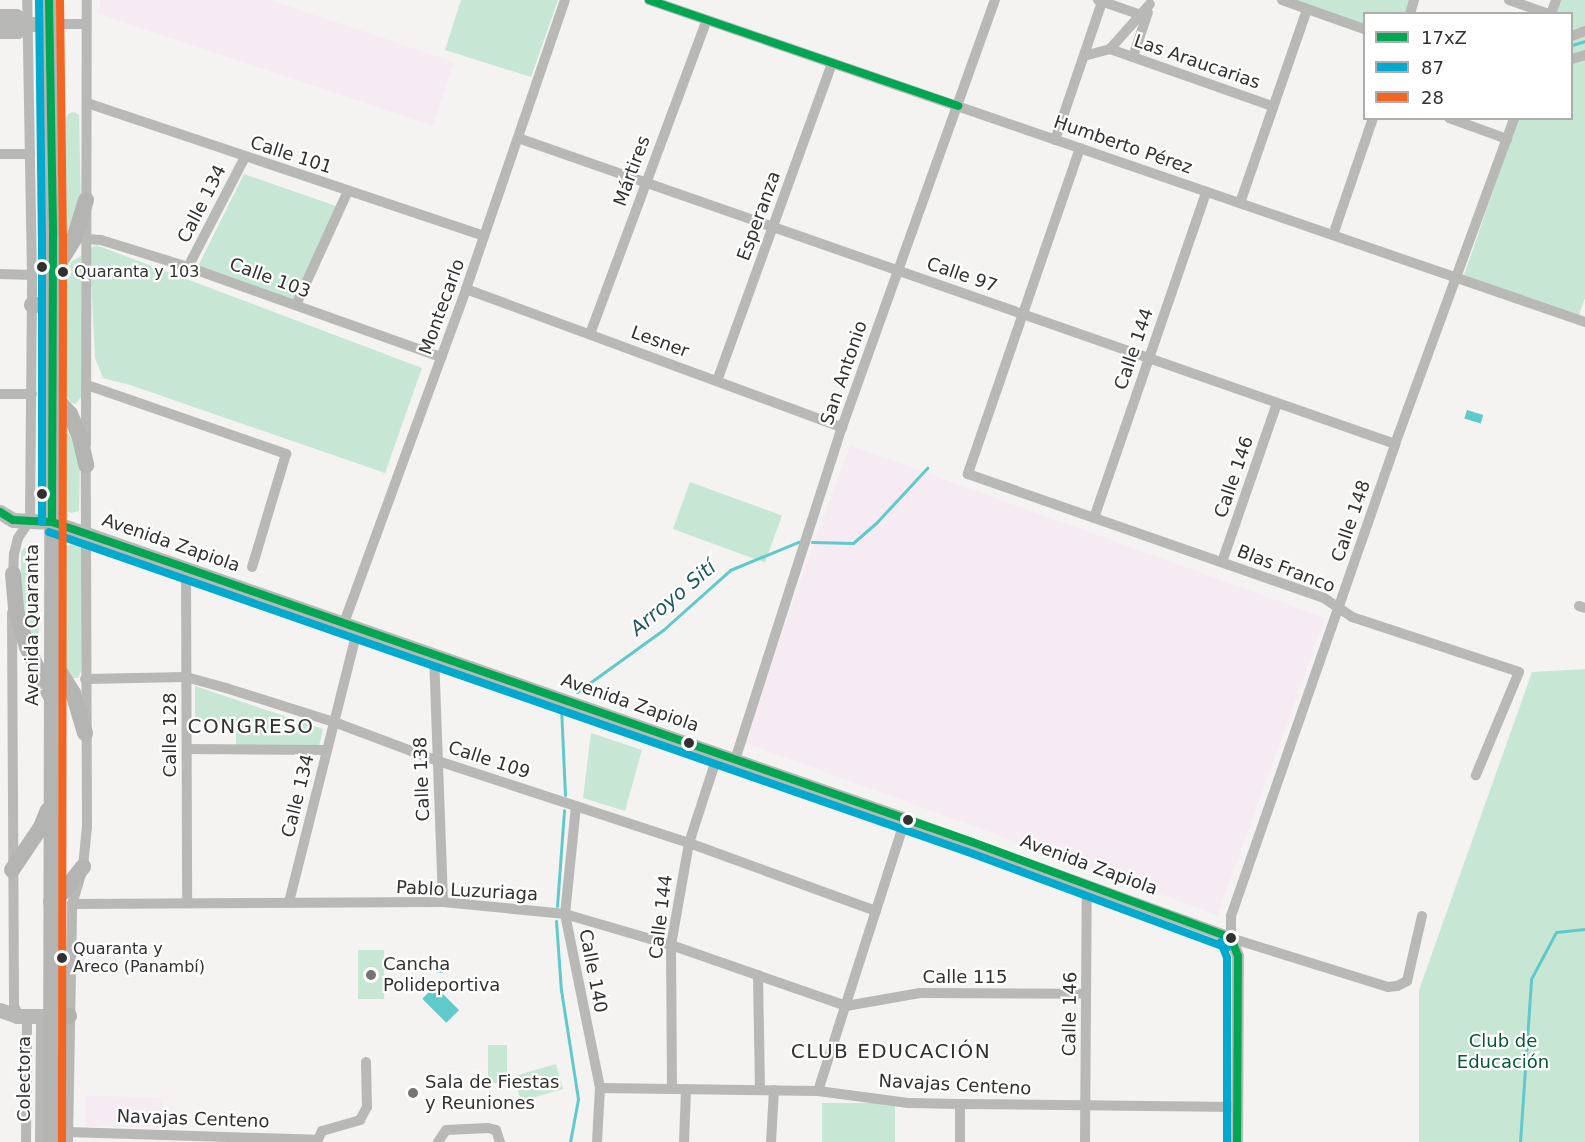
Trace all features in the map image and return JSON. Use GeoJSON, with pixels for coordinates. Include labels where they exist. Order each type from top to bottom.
{"type":"FeatureCollection","features":[{"type":"Feature","properties":{"kind":"highway","name":"Avenida Quaranta"},"geometry":{"type":"LineString","coordinates":[[49,0],[53,273],[51,902],[31,1016],[51,1142]]}},
{"type":"Feature","properties":{"kind":"highway"},"geometry":{"type":"LineString","coordinates":[[53,273],[74,239],[86,200]]}},
{"type":"Feature","properties":{"kind":"highway"},"geometry":{"type":"LineString","coordinates":[[32,305],[53,305]]}},
{"type":"Feature","properties":{"kind":"highway"},"geometry":{"type":"LineString","coordinates":[[52,394],[70,414],[80,438],[86,465]]}},
{"type":"Feature","properties":{"kind":"highway"},"geometry":{"type":"LineString","coordinates":[[13,574],[16,611],[27,647],[52,697]]}},
{"type":"Feature","properties":{"kind":"highway"},"geometry":{"type":"LineString","coordinates":[[52,659],[73,693],[85,733]]}},
{"type":"Feature","properties":{"kind":"highway"},"geometry":{"type":"LineString","coordinates":[[12,870],[41,827],[51,804]]}},
{"type":"Feature","properties":{"kind":"highway"},"geometry":{"type":"LineString","coordinates":[[51,902],[83,867]]}},
{"type":"Feature","properties":{"kind":"main road"},"geometry":{"type":"LineString","coordinates":[[0,16],[16,16],[29,24]]}},
{"type":"Feature","properties":{"kind":"main road"},"geometry":{"type":"LineString","coordinates":[[0,31],[17,31],[29,24],[51,24]]}},
{"type":"Feature","properties":{"kind":"main road","name":"Avenida Zapiola"},"geometry":{"type":"LineString","coordinates":[[4,520],[52,522],[905,820]]}},
{"type":"Feature","properties":{"kind":"main road"},"geometry":{"type":"LineString","coordinates":[[0,1010],[31,1016],[69,1016]]}},
{"type":"Feature","properties":{"kind":"main road"},"geometry":{"type":"LineString","coordinates":[[0,1022],[31,1016]]}},
{"type":"Feature","properties":{"kind":"street","name":"Colectora"},"geometry":{"type":"LineString","coordinates":[[27,0],[32,275],[30,520],[18,538],[13,574],[5,770],[12,870],[14,1006],[31,1016],[40,1142]]}},
{"type":"Feature","properties":{"kind":"street"},"geometry":{"type":"LineString","coordinates":[[68,1137],[72,904],[83,867],[87,826],[85,679],[87,0]]}},
{"type":"Feature","properties":{"kind":"street","name":"Montecarlo"},"geometry":{"type":"LineString","coordinates":[[351,626],[441,357],[565,0]]}},
{"type":"Feature","properties":{"kind":"street","name":"Humberto Pérez"},"geometry":{"type":"LineString","coordinates":[[650,0],[1457,278],[1584,319]]}},
{"type":"Feature","properties":{"kind":"street","name":"San Antonio"},"geometry":{"type":"LineString","coordinates":[[735,760],[842,427],[995,0]]}},
{"type":"Feature","properties":{"kind":"street"},"geometry":{"type":"LineString","coordinates":[[1282,0],[1363,28]]}},
{"type":"Feature","properties":{"kind":"street"},"geometry":{"type":"LineString","coordinates":[[1509,0],[1544,12]]}},
{"type":"Feature","properties":{"kind":"street"},"geometry":{"type":"LineString","coordinates":[[1055,140],[1100,1]]}},
{"type":"Feature","properties":{"kind":"street","name":"Las Araucarias"},"geometry":{"type":"LineString","coordinates":[[1100,1],[1141,15]]}},
{"type":"Feature","properties":{"kind":"street"},"geometry":{"type":"LineString","coordinates":[[1084,56],[1110,50],[1151,2]]}},
{"type":"Feature","properties":{"kind":"street"},"geometry":{"type":"LineString","coordinates":[[1133,57],[1151,2]]}},
{"type":"Feature","properties":{"kind":"street"},"geometry":{"type":"LineString","coordinates":[[1240,203],[1307,9]]}},
{"type":"Feature","properties":{"kind":"street","name":"Mártires"},"geometry":{"type":"LineString","coordinates":[[590,334],[706,20]]}},
{"type":"Feature","properties":{"kind":"street"},"geometry":{"type":"LineString","coordinates":[[51,24],[86,24]]}},
{"type":"Feature","properties":{"kind":"street","name":"Las Araucarias"},"geometry":{"type":"LineString","coordinates":[[1110,50],[1272,106]]}},
{"type":"Feature","properties":{"kind":"street","name":"Esperanza"},"geometry":{"type":"LineString","coordinates":[[717,381],[832,63]]}},
{"type":"Feature","properties":{"kind":"street","name":"Calle 101"},"geometry":{"type":"LineString","coordinates":[[87,103],[484,236]]}},
{"type":"Feature","properties":{"kind":"street"},"geometry":{"type":"LineString","coordinates":[[1333,235],[1372,120]]}},
{"type":"Feature","properties":{"kind":"street"},"geometry":{"type":"LineString","coordinates":[[1455,120],[1507,139]]}},
{"type":"Feature","properties":{"kind":"street","name":"Calle 148"},"geometry":{"type":"LineString","coordinates":[[1231,938],[1231,916],[1395,444],[1513,120]]}},
{"type":"Feature","properties":{"kind":"street","name":"Calle 97"},"geometry":{"type":"LineString","coordinates":[[518,138],[1395,444]]}},
{"type":"Feature","properties":{"kind":"street"},"geometry":{"type":"LineString","coordinates":[[1023,314],[1080,148]]}},
{"type":"Feature","properties":{"kind":"street"},"geometry":{"type":"LineString","coordinates":[[0,154],[30,154]]}},
{"type":"Feature","properties":{"kind":"street","name":"Calle 134"},"geometry":{"type":"LineString","coordinates":[[188,267],[245,157]]}},
{"type":"Feature","properties":{"kind":"street"},"geometry":{"type":"LineString","coordinates":[[296,305],[348,191]]}},
{"type":"Feature","properties":{"kind":"street","name":"Calle 144"},"geometry":{"type":"LineString","coordinates":[[1094,518],[1206,192]]}},
{"type":"Feature","properties":{"kind":"street","name":"Calle 103"},"geometry":{"type":"LineString","coordinates":[[86,239],[101,240],[188,267],[441,357]]}},
{"type":"Feature","properties":{"kind":"street"},"geometry":{"type":"LineString","coordinates":[[0,274],[32,275]]}},
{"type":"Feature","properties":{"kind":"street","name":"Lesner"},"geometry":{"type":"LineString","coordinates":[[466,289],[842,427]]}},
{"type":"Feature","properties":{"kind":"street","name":"Blas Franco"},"geometry":{"type":"LineString","coordinates":[[1023,314],[968,474],[1324,598],[1352,617],[1519,672],[1476,775]]}},
{"type":"Feature","properties":{"kind":"street"},"geometry":{"type":"LineString","coordinates":[[87,385],[286,454],[252,567]]}},
{"type":"Feature","properties":{"kind":"street"},"geometry":{"type":"LineString","coordinates":[[0,394],[32,394]]}},
{"type":"Feature","properties":{"kind":"street","name":"Calle 146"},"geometry":{"type":"LineString","coordinates":[[1222,562],[1277,403]]}},
{"type":"Feature","properties":{"kind":"street","name":"Calle 128"},"geometry":{"type":"LineString","coordinates":[[186,568],[187,902]]}},
{"type":"Feature","properties":{"kind":"street","name":"Calle 134"},"geometry":{"type":"LineString","coordinates":[[289,902],[334,722],[351,626]]}},
{"type":"Feature","properties":{"kind":"street","name":"Calle 138"},"geometry":{"type":"LineString","coordinates":[[434,655],[443,902]]}},
{"type":"Feature","properties":{"kind":"street","name":"Calle 109"},"geometry":{"type":"LineString","coordinates":[[85,679],[186,677],[334,722],[438,761],[688,843],[876,911]]}},
{"type":"Feature","properties":{"kind":"street"},"geometry":{"type":"LineString","coordinates":[[187,748],[327,750]]}},
{"type":"Feature","properties":{"kind":"street","name":"Calle 144"},"geometry":{"type":"LineString","coordinates":[[672,1089],[671,945],[688,843],[718,754]]}},
{"type":"Feature","properties":{"kind":"street","name":"Calle 140"},"geometry":{"type":"LineString","coordinates":[[576,806],[565,914],[600,1088],[597,1142]]}},
{"type":"Feature","properties":{"kind":"street"},"geometry":{"type":"LineString","coordinates":[[818,1091],[905,820]]}},
{"type":"Feature","properties":{"kind":"street","name":"Avenida Zapiola"},"geometry":{"type":"LineString","coordinates":[[905,820],[1231,938]]}},
{"type":"Feature","properties":{"kind":"street","name":"Calle 146"},"geometry":{"type":"LineString","coordinates":[[1085,1142],[1088,886]]}},
{"type":"Feature","properties":{"kind":"street","name":"Pablo Luzuriaga"},"geometry":{"type":"LineString","coordinates":[[72,904],[443,902],[565,914],[671,945],[846,1006]]}},
{"type":"Feature","properties":{"kind":"street"},"geometry":{"type":"LineString","coordinates":[[1231,938],[1388,987],[1397,986],[1407,981],[1422,916]]}},
{"type":"Feature","properties":{"kind":"street"},"geometry":{"type":"LineString","coordinates":[[1231,938],[1238,956],[1237,1142]]}},
{"type":"Feature","properties":{"kind":"street"},"geometry":{"type":"LineString","coordinates":[[758,975],[760,1090]]}},
{"type":"Feature","properties":{"kind":"street","name":"Calle 115"},"geometry":{"type":"LineString","coordinates":[[846,1006],[920,993],[1086,994]]}},
{"type":"Feature","properties":{"kind":"street"},"geometry":{"type":"LineString","coordinates":[[26,1142],[31,1016]]}},
{"type":"Feature","properties":{"kind":"street"},"geometry":{"type":"LineString","coordinates":[[317,1141],[322,1131],[360,1120],[368,1107],[366,1062]]}},
{"type":"Feature","properties":{"kind":"street","name":"Navajas Centeno"},"geometry":{"type":"LineString","coordinates":[[600,1088],[818,1091],[908,1103],[1237,1107]]}},
{"type":"Feature","properties":{"kind":"street"},"geometry":{"type":"LineString","coordinates":[[684,1142],[686,1089]]}},
{"type":"Feature","properties":{"kind":"street"},"geometry":{"type":"LineString","coordinates":[[771,1142],[774,1090]]}},
{"type":"Feature","properties":{"kind":"street"},"geometry":{"type":"LineString","coordinates":[[960,1104],[960,1142]]}},
{"type":"Feature","properties":{"kind":"street"},"geometry":{"type":"LineString","coordinates":[[438,1142],[446,1130],[488,1128],[496,1130],[500,1142]]}},
{"type":"Feature","properties":{"kind":"street","name":"Navajas Centeno"},"geometry":{"type":"LineString","coordinates":[[68,1137],[317,1141]]}},
{"type":"Feature","properties":{"kind":"shaded area"},"geometry":{"type":"Polygon","coordinates":[[[100,0],[270,0],[454,62],[433,126],[99,14],[100,0]]]}},
{"type":"Feature","properties":{"kind":"shaded area"},"geometry":{"type":"Polygon","coordinates":[[[850,445],[1325,618],[1217,915],[742,742],[850,445]]]}},
{"type":"Feature","properties":{"kind":"shaded area"},"geometry":{"type":"Polygon","coordinates":[[[85,1096],[163,1097],[162,1127],[84,1126],[85,1096]]]}},
{"type":"Feature","properties":{"kind":"green space"},"geometry":{"type":"Polygon","coordinates":[[[461,0],[558,0],[531,77],[445,50],[461,0]]]}},
{"type":"Feature","properties":{"kind":"green space"},"geometry":{"type":"Polygon","coordinates":[[[1294,0],[1410,0],[1405,12],[1363,12],[1363,25],[1294,0]]]}},
{"type":"Feature","properties":{"kind":"green space"},"geometry":{"type":"Polygon","coordinates":[[[1559,0],[1585,0],[1585,298],[1579,315],[1464,275],[1518,120],[1573,120],[1573,12],[1554,12],[1559,0]]]}},
{"type":"Feature","properties":{"kind":"green space"},"geometry":{"type":"Polygon","coordinates":[[[74,112],[79,115],[81,205],[64,241],[64,120],[69,113],[74,112]]]}},
{"type":"Feature","properties":{"kind":"green space"},"geometry":{"type":"Polygon","coordinates":[[[244,174],[336,206],[297,307],[196,270],[244,174]]]}},
{"type":"Feature","properties":{"kind":"green space"},"geometry":{"type":"Polygon","coordinates":[[[96,245],[422,368],[385,473],[130,385],[103,378],[95,358],[90,257],[91,248],[96,245]]]}},
{"type":"Feature","properties":{"kind":"green space"},"geometry":{"type":"Polygon","coordinates":[[[81,256],[81,397],[76,404],[71,403],[65,393],[64,273],[72,261],[81,256]]]}},
{"type":"Feature","properties":{"kind":"green space"},"geometry":{"type":"Polygon","coordinates":[[[68,433],[74,442],[80,464],[79,511],[71,513],[65,511],[61,505],[62,440],[63,434],[68,433]]]}},
{"type":"Feature","properties":{"kind":"green space"},"geometry":{"type":"Polygon","coordinates":[[[690,482],[782,516],[765,563],[673,529],[690,482]]]}},
{"type":"Feature","properties":{"kind":"green space"},"geometry":{"type":"Polygon","coordinates":[[[71,544],[79,545],[82,550],[81,672],[78,678],[72,678],[63,662],[64,548],[71,544]]]}},
{"type":"Feature","properties":{"kind":"green space"},"geometry":{"type":"Polygon","coordinates":[[[28,546],[37,549],[39,638],[35,641],[29,637],[21,615],[21,551],[28,546]]]}},
{"type":"Feature","properties":{"kind":"green space","name":"Club de Educación"},"geometry":{"type":"Polygon","coordinates":[[[1585,669],[1585,1142],[1419,1142],[1419,990],[1532,672],[1585,669]]]}},
{"type":"Feature","properties":{"kind":"green space"},"geometry":{"type":"Polygon","coordinates":[[[195,686],[323,729],[319,746],[236,745],[236,724],[195,722],[195,686]]]}},
{"type":"Feature","properties":{"kind":"green space"},"geometry":{"type":"Polygon","coordinates":[[[591,733],[642,750],[625,811],[583,798],[591,733]]]}},
{"type":"Feature","properties":{"kind":"green space","name":"Cancha Polideportiva"},"geometry":{"type":"Polygon","coordinates":[[[358,950],[384,950],[384,999],[358,999],[358,950]]]}},
{"type":"Feature","properties":{"kind":"green space"},"geometry":{"type":"Polygon","coordinates":[[[488,1045],[507,1045],[507,1083],[488,1083],[488,1045]]]}},
{"type":"Feature","properties":{"kind":"green space"},"geometry":{"type":"Polygon","coordinates":[[[556,1064],[563,1089],[521,1101],[514,1076],[556,1064]]]}},
{"type":"Feature","properties":{"kind":"green space"},"geometry":{"type":"Polygon","coordinates":[[[822,1103],[895,1103],[895,1142],[822,1142],[822,1103]]]}},
{"type":"Feature","properties":{"kind":"water"},"geometry":{"type":"Polygon","coordinates":[[[1467,410],[1483,415],[1481,424],[1464,419],[1467,410]]]}},
{"type":"Feature","properties":{"kind":"water"},"geometry":{"type":"Polygon","coordinates":[[[440,959],[445,961],[447,966],[445,971],[440,973],[435,971],[433,966],[435,961],[440,959]]]}},
{"type":"Feature","properties":{"kind":"water"},"geometry":{"type":"Polygon","coordinates":[[[435,986],[459,1010],[446,1023],[422,999],[435,986]]]}},
{"type":"Feature","properties":{"kind":"waterway","name":"Arroyo Sití"},"geometry":{"type":"LineString","coordinates":[[1573,45],[1585,41]]}},
{"type":"Feature","properties":{"kind":"waterway","name":"Arroyo Sití"},"geometry":{"type":"LineString","coordinates":[[812,542],[853,543],[877,522],[927,468]]}},
{"type":"Feature","properties":{"kind":"waterway","name":"Arroyo Sití"},"geometry":{"type":"LineString","coordinates":[[577,692],[663,630],[730,570],[798,542]]}},
{"type":"Feature","properties":{"kind":"waterway","name":"Arroyo Sití"},"geometry":{"type":"LineString","coordinates":[[561,707],[565,795]]}},
{"type":"Feature","properties":{"kind":"waterway","name":"Arroyo Sití"},"geometry":{"type":"LineString","coordinates":[[557,906],[564,810]]}},
{"type":"Feature","properties":{"kind":"waterway","name":"Arroyo Sití"},"geometry":{"type":"LineString","coordinates":[[556,921],[561,990],[578,1099],[570,1142]]}},
{"type":"Feature","properties":{"kind":"waterway"},"geometry":{"type":"LineString","coordinates":[[1520,1142],[1531,979],[1556,932],[1585,929]]}},
{"type":"Feature","properties":{"kind":"transit line","name":"87"},"geometry":{"type":"LineString","coordinates":[[39,0],[42,522]]}},
{"type":"Feature","properties":{"kind":"transit line","name":"17xZ"},"geometry":{"type":"LineString","coordinates":[[49,0],[53,236],[52,522]]}},
{"type":"Feature","properties":{"kind":"transit line","name":"28"},"geometry":{"type":"LineString","coordinates":[[60,0],[63,236],[62,1142]]}},
{"type":"Feature","properties":{"kind":"transit line","name":"17xZ"},"geometry":{"type":"LineString","coordinates":[[649,0],[958,106]]}},
{"type":"Feature","properties":{"kind":"transit line","name":"17xZ"},"geometry":{"type":"LineString","coordinates":[[0,512],[13,520],[52,522],[186,568],[972,842],[1231,938]]}},
{"type":"Feature","properties":{"kind":"transit line","name":"87"},"geometry":{"type":"LineString","coordinates":[[49,532],[968,852],[1227,948]]}},
{"type":"Feature","properties":{"kind":"transit line","name":"17xZ"},"geometry":{"type":"LineString","coordinates":[[1231,938],[1238,956],[1237,1142]]}},
{"type":"Feature","properties":{"kind":"transit line","name":"87"},"geometry":{"type":"LineString","coordinates":[[1221,942],[1227,958],[1227,1142]]}},
{"type":"Feature","properties":{"kind":"place","name":"Quaranta y 103"},"geometry":{"type":"Point","coordinates":[63,272]}},
{"type":"Feature","properties":{"kind":"place","name":"Quaranta y Areco (Panambí)"},"geometry":{"type":"Point","coordinates":[62,958]}},
{"type":"Feature","properties":{"kind":"place","name":"Cancha Polideportiva"},"geometry":{"type":"Point","coordinates":[371,975]}},
{"type":"Feature","properties":{"kind":"place","name":"Sala de Fiestas y Reuniones"},"geometry":{"type":"Point","coordinates":[413,1093]}},
{"type":"Feature","properties":{"kind":"district","name":"CONGRESO"},"geometry":{"type":"Point","coordinates":[251,726]}},
{"type":"Feature","properties":{"kind":"district","name":"CLUB EDUCACIÓN"},"geometry":{"type":"Point","coordinates":[891,1051]}}]}
